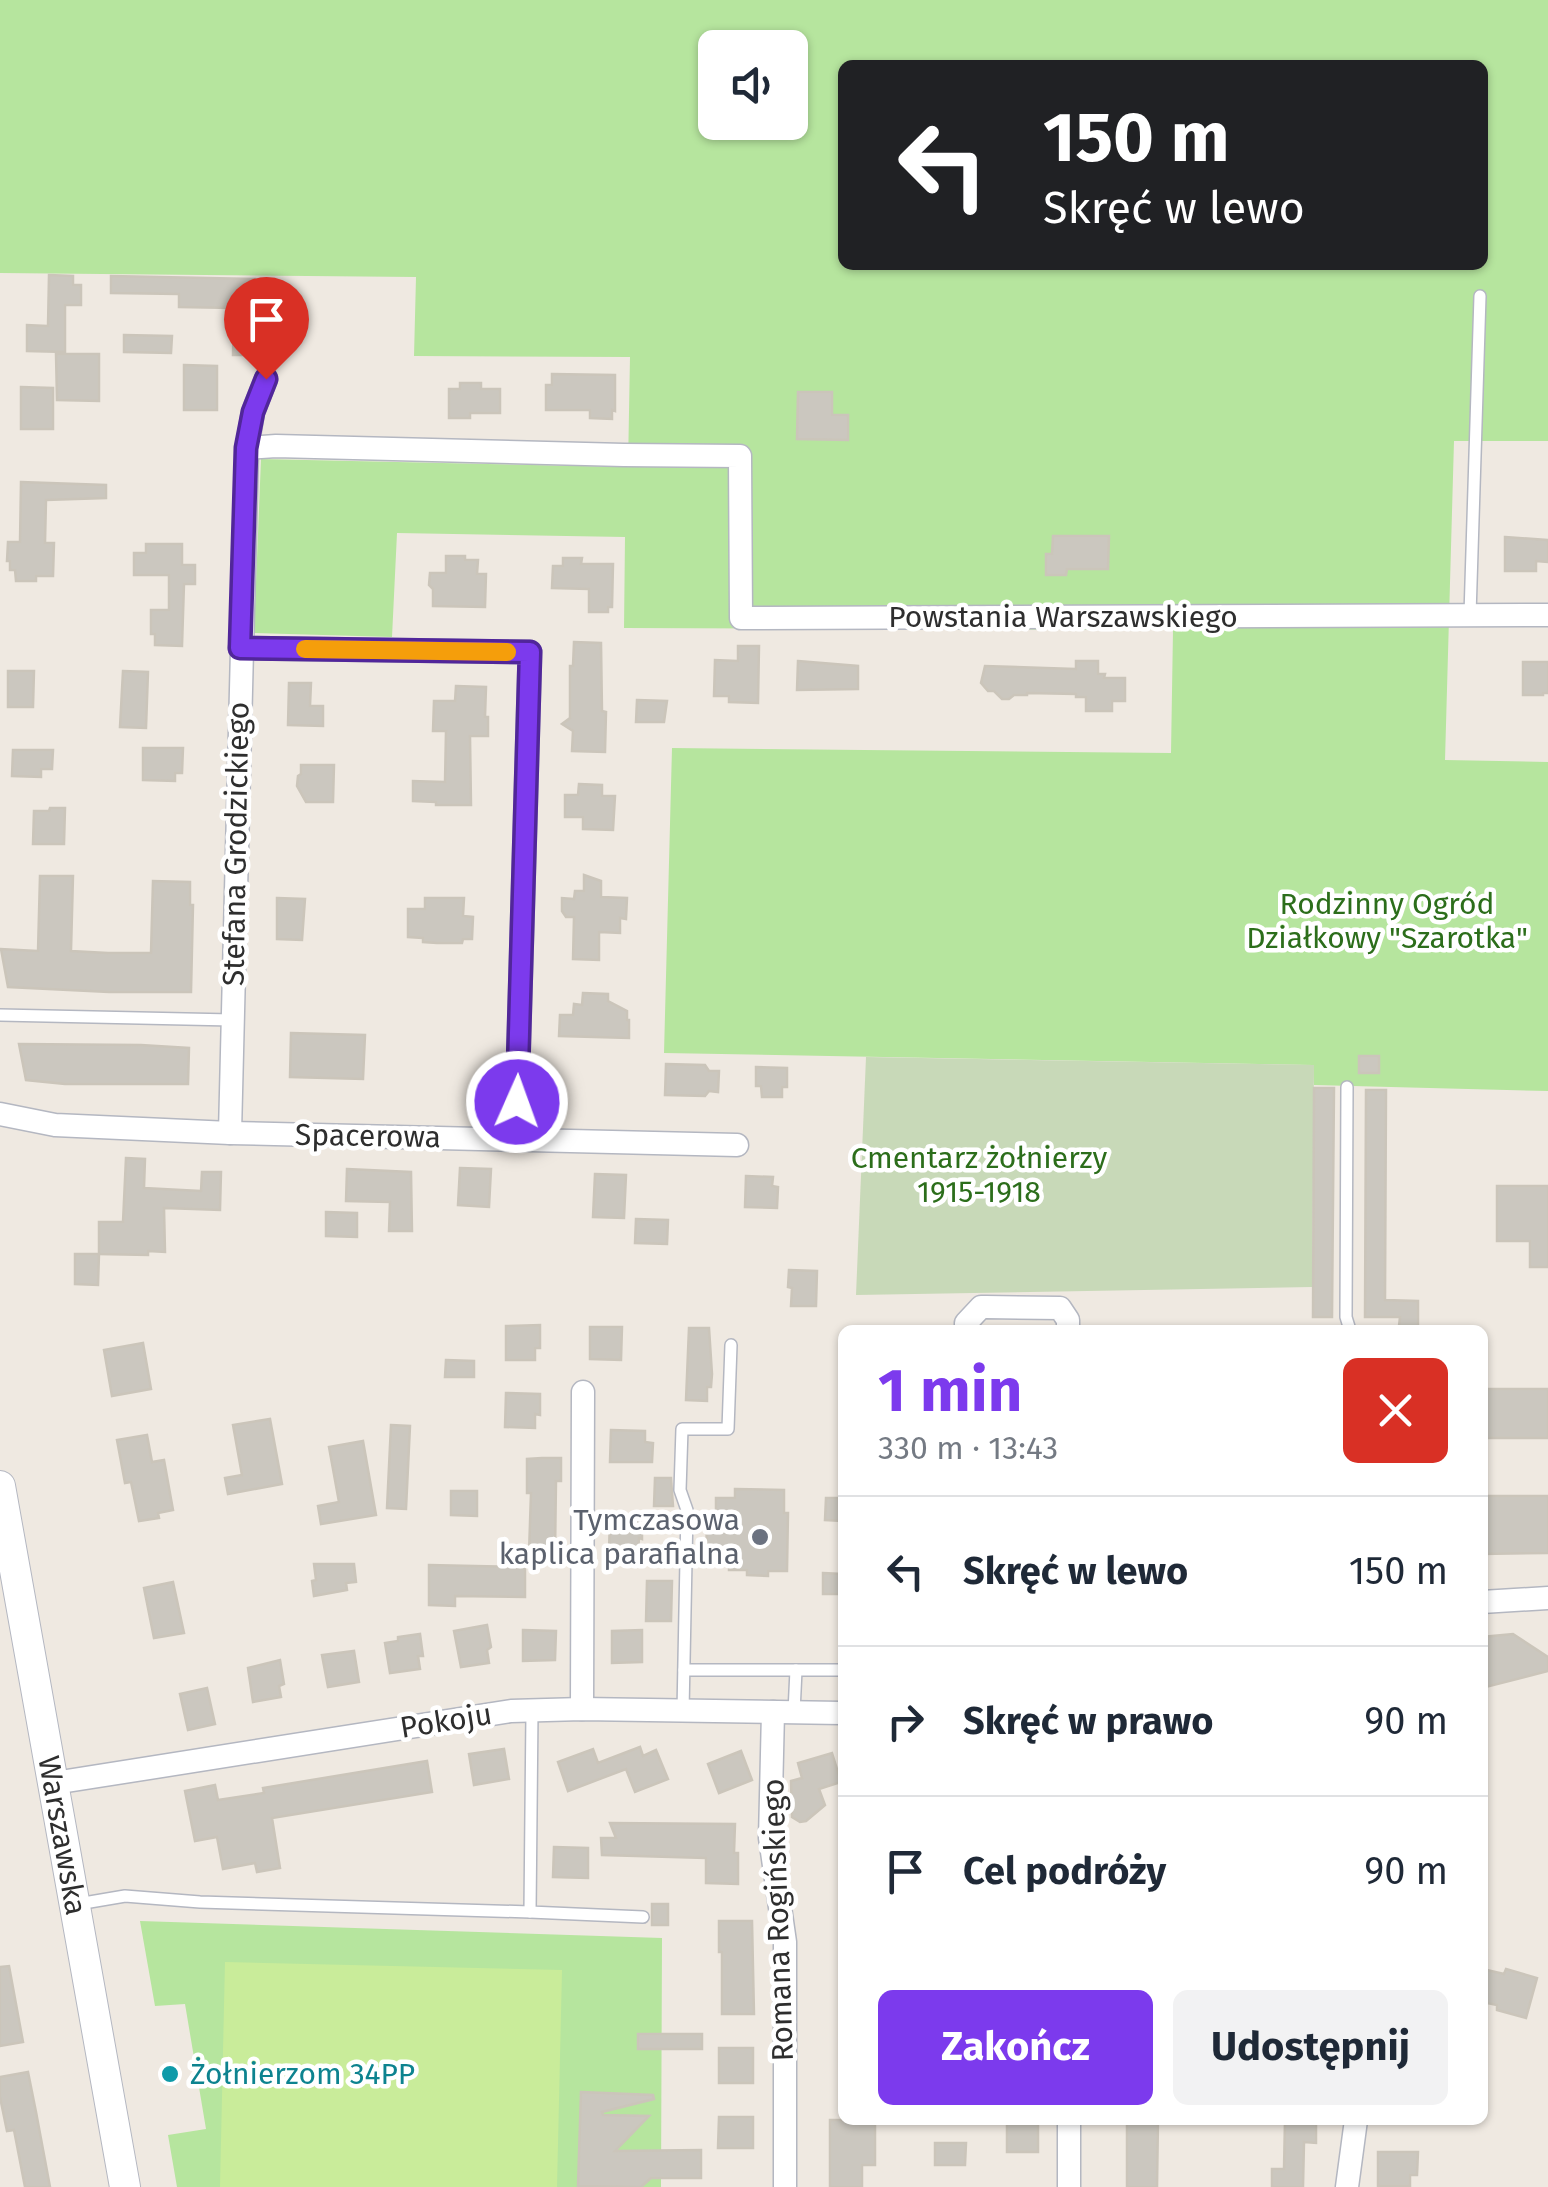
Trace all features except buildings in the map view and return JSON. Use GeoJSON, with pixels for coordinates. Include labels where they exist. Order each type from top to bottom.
{"type":"FeatureCollection","features":[{"type":"Feature","properties":{"kind":"street","name":"Stefana Grodzickiego"},"geometry":{"type":"LineString","coordinates":[[230,1133],[246,448],[253,412],[266,379]]}},
{"type":"Feature","properties":{"kind":"street","name":"Powstania Warszawskiego"},"geometry":{"type":"LineString","coordinates":[[246,448],[740,456],[741,618],[1548,615]]}},
{"type":"Feature","properties":{"kind":"street"},"geometry":{"type":"LineString","coordinates":[[240,648],[530,652],[516,1140]]}},
{"type":"Feature","properties":{"kind":"street","name":"Spacerowa"},"geometry":{"type":"LineString","coordinates":[[0,1114],[55,1126],[737,1145]]}},
{"type":"Feature","properties":{"kind":"street"},"geometry":{"type":"LineString","coordinates":[[966,1325],[981,1307],[1060,1308],[1068,1325]]}},
{"type":"Feature","properties":{"kind":"street"},"geometry":{"type":"LineString","coordinates":[[582,1709],[583,1392]]}},
{"type":"Feature","properties":{"kind":"street","name":"Warszawska"},"geometry":{"type":"LineString","coordinates":[[0,1486],[125,2187]]}},
{"type":"Feature","properties":{"kind":"street"},"geometry":{"type":"LineString","coordinates":[[1488,1602],[1548,1598]]}},
{"type":"Feature","properties":{"kind":"street","name":"Pokoju"},"geometry":{"type":"LineString","coordinates":[[54,1783],[511,1711],[838,1713]]}},
{"type":"Feature","properties":{"kind":"street","name":"Romana Rogińskiego"},"geometry":{"type":"LineString","coordinates":[[784,1712],[770,1838],[786,1942],[785,2187]]}},
{"type":"Feature","properties":{"kind":"street"},"geometry":{"type":"LineString","coordinates":[[1069,2125],[1069,2187]]}},
{"type":"Feature","properties":{"kind":"street"},"geometry":{"type":"LineString","coordinates":[[1347,2187],[1355,2125]]}},
{"type":"Feature","properties":{"kind":"lane"},"geometry":{"type":"LineString","coordinates":[[1470,615],[1480,296]]}},
{"type":"Feature","properties":{"kind":"lane"},"geometry":{"type":"LineString","coordinates":[[0,1015],[232,1020]]}},
{"type":"Feature","properties":{"kind":"lane"},"geometry":{"type":"LineString","coordinates":[[1346,1087],[1348,1325]]}},
{"type":"Feature","properties":{"kind":"lane"},"geometry":{"type":"LineString","coordinates":[[683,1711],[687,1510],[680,1490],[682,1429],[728,1430],[730,1345]]}},
{"type":"Feature","properties":{"kind":"lane"},"geometry":{"type":"LineString","coordinates":[[684,1670],[838,1670]]}},
{"type":"Feature","properties":{"kind":"lane"},"geometry":{"type":"LineString","coordinates":[[784,1712],[796,1670]]}},
{"type":"Feature","properties":{"kind":"lane"},"geometry":{"type":"LineString","coordinates":[[530,1912],[532,1712]]}},
{"type":"Feature","properties":{"kind":"lane"},"geometry":{"type":"LineString","coordinates":[[74,1904],[126,1896],[643,1917]]}},
{"type":"Feature","properties":{"kind":"green space","name":"Rodzinny Ogród Działkowy \"Szarotka\""},"geometry":{"type":"Polygon","coordinates":[[[0,0],[1548,0],[1548,441],[1454,441],[1445,760],[1548,762],[1548,1091],[1314,1085],[1313,1065],[664,1053],[672,748],[1171,753],[1173,630],[624,628],[625,537],[397,533],[392,637],[254,633],[261,459],[628,467],[630,357],[414,356],[416,277],[0,273],[0,0]]]}},
{"type":"Feature","properties":{"kind":"green space","name":"Cmentarz żołnierzy 1915-1918"},"geometry":{"type":"Polygon","coordinates":[[[866,1057],[1314,1065],[1312,1287],[856,1295],[866,1057]]]}},
{"type":"Feature","properties":{"kind":"green space"},"geometry":{"type":"Polygon","coordinates":[[[140,1921],[662,1938],[661,2187],[177,2187],[168,2135],[206,2129],[185,2004],[155,2006],[140,1921]]]}},
{"type":"Feature","properties":{"kind":"green space"},"geometry":{"type":"Polygon","coordinates":[[[225,1962],[562,1970],[557,2187],[220,2187],[225,1962]]]}},
{"type":"Feature","properties":{"kind":"slow traffic"},"geometry":{"type":"LineString","coordinates":[[305,649],[507,652]]}},
{"type":"Feature","properties":{"kind":"place","name":"Tymczasowa kaplica parafialna"},"geometry":{"type":"Point","coordinates":[760,1537]}},
{"type":"Feature","properties":{"kind":"place","name":"Żołnierzom 34PP"},"geometry":{"type":"Point","coordinates":[170,2074]}},
{"type":"Feature","properties":{"kind":"route"},"geometry":{"type":"LineString","coordinates":[[266,379],[253,412],[246,448],[240,648],[530,652],[517,1102]]}}]}
